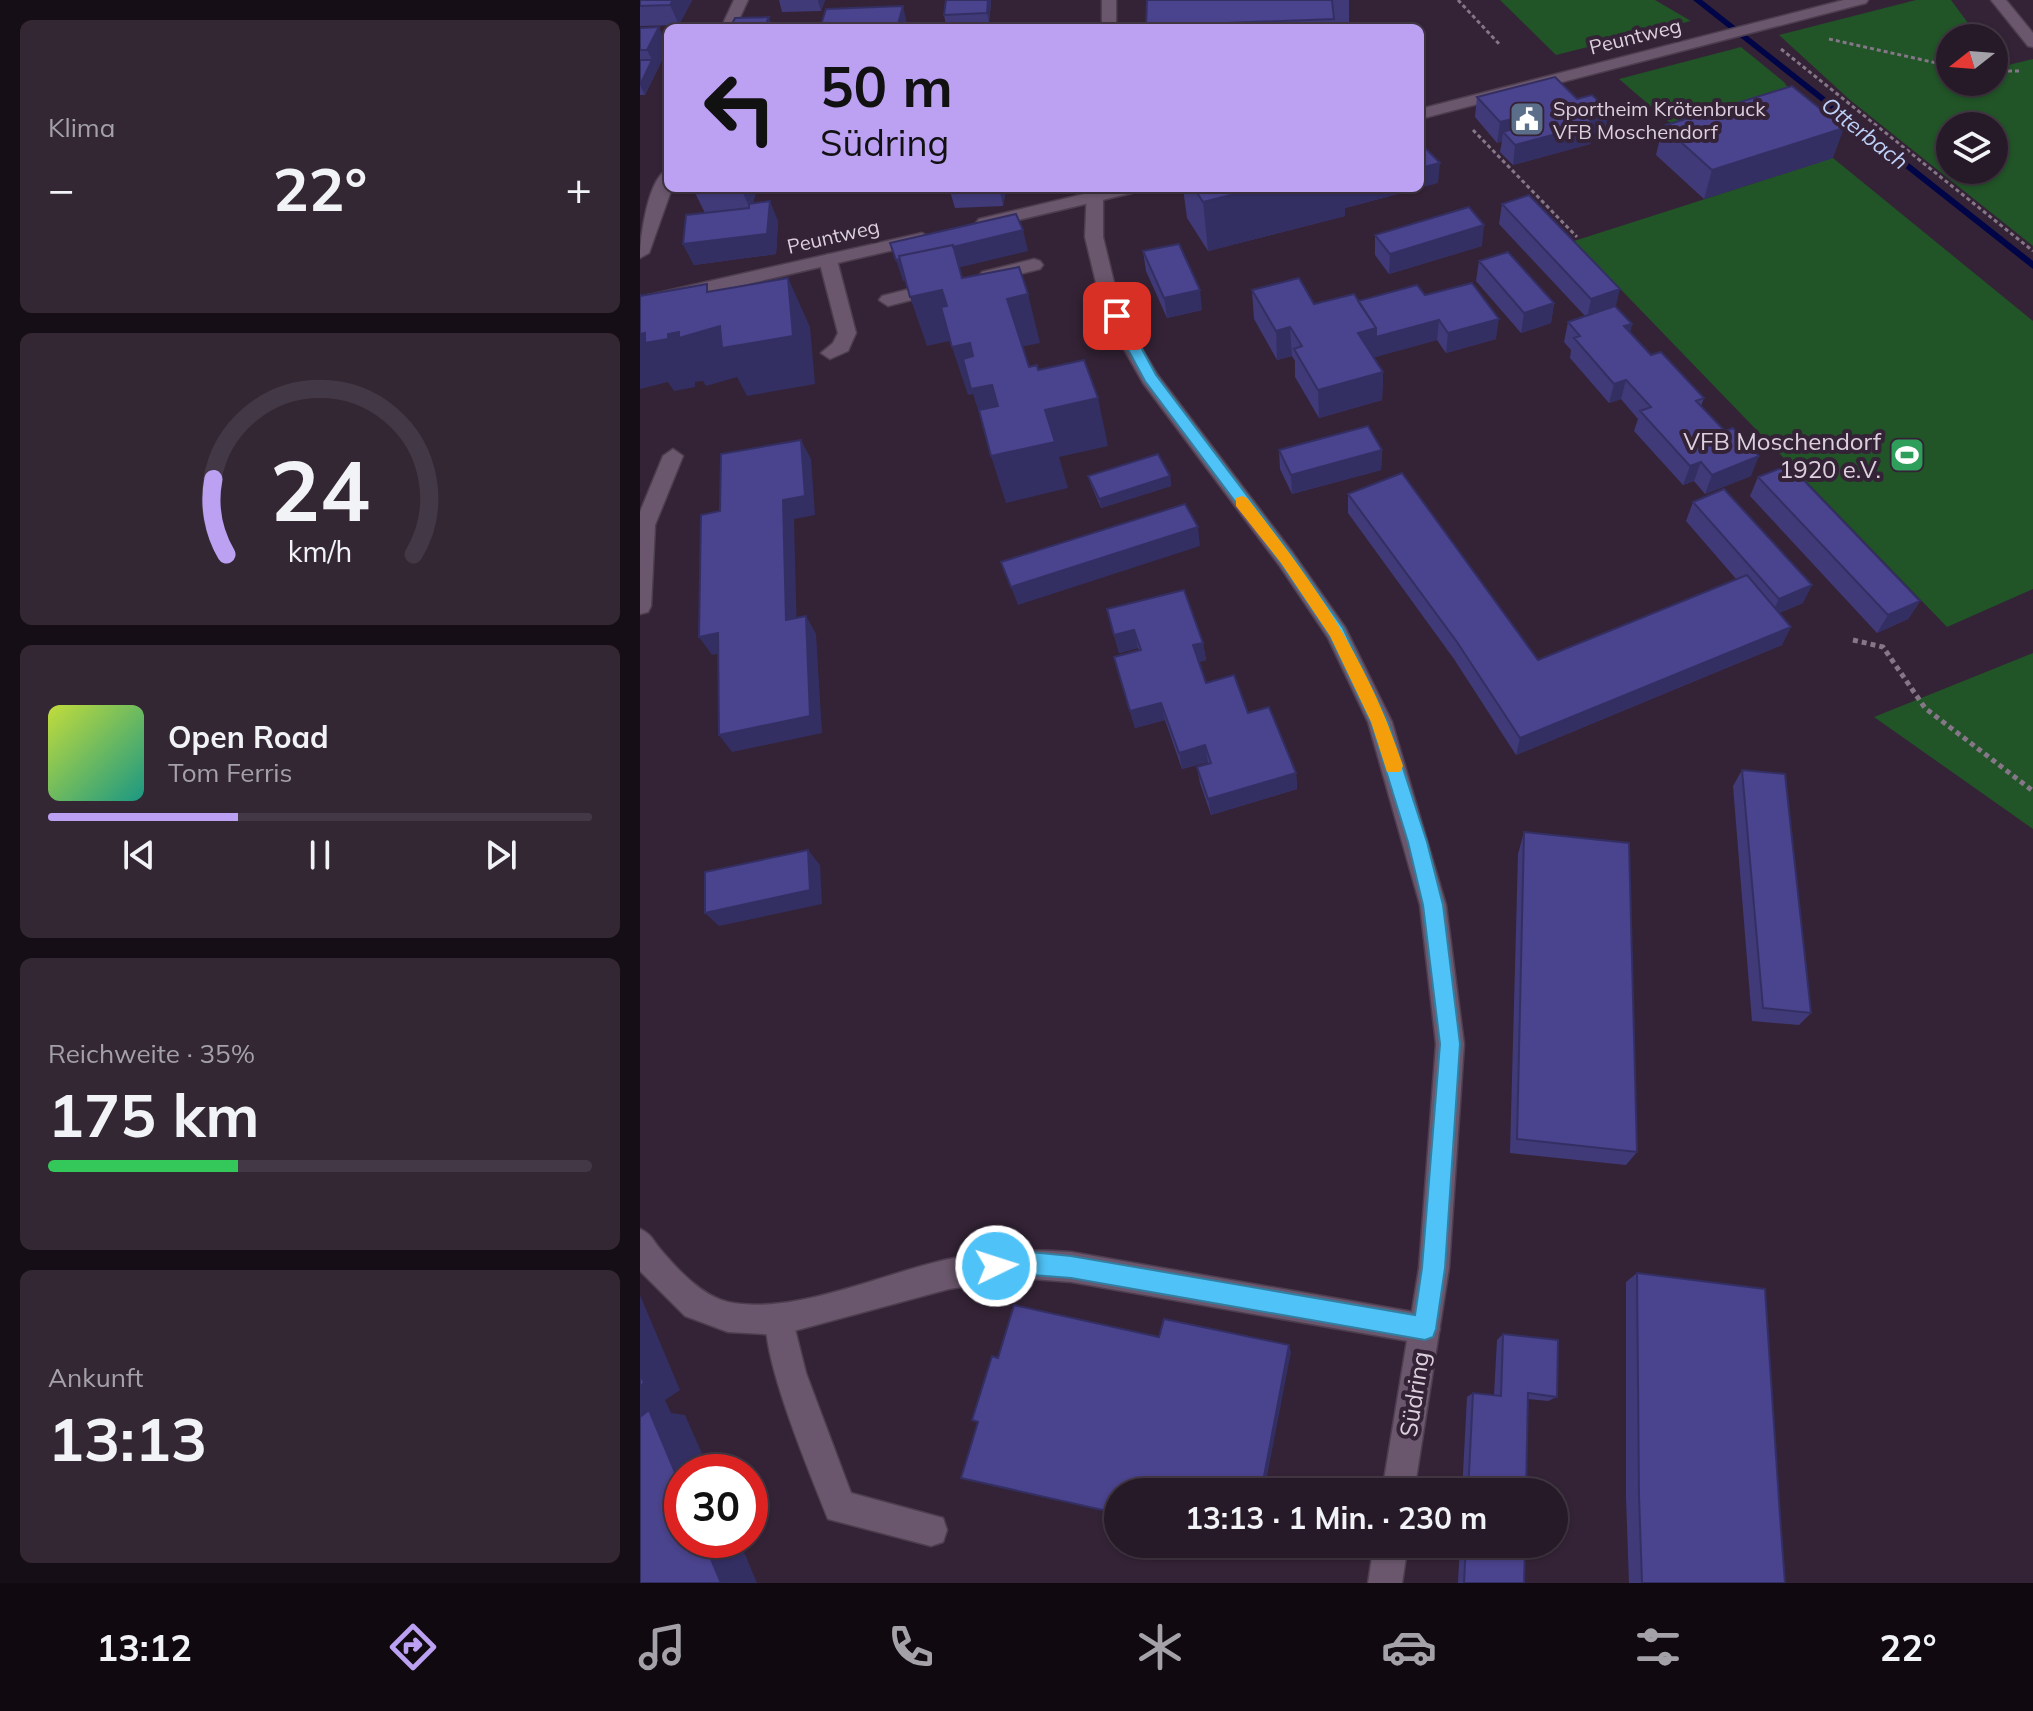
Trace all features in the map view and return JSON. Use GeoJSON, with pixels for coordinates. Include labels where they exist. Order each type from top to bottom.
{"type":"FeatureCollection","features":[{"type":"Feature","properties":{"kind":"street"},"geometry":{"type":"LineString","coordinates":[[730,24],[741,0]]}},
{"type":"Feature","properties":{"kind":"street"},"geometry":{"type":"LineString","coordinates":[[1109,0],[1109,24]]}},
{"type":"Feature","properties":{"kind":"street","name":"Peuntweg"},"geometry":{"type":"LineString","coordinates":[[1424,113],[1861,0]]}},
{"type":"Feature","properties":{"kind":"street"},"geometry":{"type":"LineString","coordinates":[[1998,0],[2033,43]]}},
{"type":"Feature","properties":{"kind":"street"},"geometry":{"type":"LineString","coordinates":[[640,253],[664,186]]}},
{"type":"Feature","properties":{"kind":"street","name":"Peuntweg"},"geometry":{"type":"LineString","coordinates":[[640,303],[953,230],[1095,192]]}},
{"type":"Feature","properties":{"kind":"street","name":"Südring"},"geometry":{"type":"LineString","coordinates":[[1095,192],[1094,237],[1104,280],[1126,337],[1150,378],[1286,559],[1337,633],[1380,722],[1433,905],[1450,1044],[1434,1268],[1400,1478]]}},
{"type":"Feature","properties":{"kind":"street"},"geometry":{"type":"LineString","coordinates":[[828,260],[847,333],[841,347],[830,353]]}},
{"type":"Feature","properties":{"kind":"street"},"geometry":{"type":"LineString","coordinates":[[888,300],[1034,265]]}},
{"type":"Feature","properties":{"kind":"street"},"geometry":{"type":"LineString","coordinates":[[640,606],[645,525],[673,456]]}},
{"type":"Feature","properties":{"kind":"street"},"geometry":{"type":"LineString","coordinates":[[640,1244],[649,1259],[696,1305],[728,1317],[779,1320],[949,1274],[1020,1263],[1071,1267],[1425,1329]]}},
{"type":"Feature","properties":{"kind":"street"},"geometry":{"type":"LineString","coordinates":[[779,1320],[790,1373],[840,1507],[931,1530]]}},
{"type":"Feature","properties":{"kind":"street"},"geometry":{"type":"LineString","coordinates":[[1385,1583],[1389,1558]]}},
{"type":"Feature","properties":{"kind":"path"},"geometry":{"type":"LineString","coordinates":[[1458,0],[1501,46]]}},
{"type":"Feature","properties":{"kind":"path"},"geometry":{"type":"LineString","coordinates":[[1779,21],[1818,37],[1936,63]]}},
{"type":"Feature","properties":{"kind":"path"},"geometry":{"type":"LineString","coordinates":[[1744,31],[2033,251]]}},
{"type":"Feature","properties":{"kind":"path"},"geometry":{"type":"LineString","coordinates":[[2008,71],[2032,70]]}},
{"type":"Feature","properties":{"kind":"path"},"geometry":{"type":"LineString","coordinates":[[1450,106],[1577,237]]}},
{"type":"Feature","properties":{"kind":"path"},"geometry":{"type":"LineString","coordinates":[[1853,640],[1883,647],[1925,708],[2033,791]]}},
{"type":"Feature","properties":{"kind":"green space"},"geometry":{"type":"Polygon","coordinates":[[[1500,0],[1655,0],[1691,21],[1556,55],[1500,0]]]}},
{"type":"Feature","properties":{"kind":"green space"},"geometry":{"type":"Polygon","coordinates":[[[1916,0],[1951,0],[1969,24],[1936,24],[1936,96],[2008,96],[2008,65],[2033,59],[2033,246],[1955,184],[2008,184],[2008,112],[1936,112],[1936,169],[1850,100],[1779,35],[1916,0]]]}},
{"type":"Feature","properties":{"kind":"green space"},"geometry":{"type":"Polygon","coordinates":[[[1741,47],[1784,82],[1791,92],[1675,127],[1619,79],[1741,47]]]}},
{"type":"Feature","properties":{"kind":"green space","name":"VFB Moschendorf 1920 e.V."},"geometry":{"type":"Polygon","coordinates":[[[1833,158],[2033,321],[2033,589],[1947,627],[1574,241],[1833,158]]]}},
{"type":"Feature","properties":{"kind":"green space"},"geometry":{"type":"Polygon","coordinates":[[[2033,653],[2033,829],[1874,717],[2033,653]]]}},
{"type":"Feature","properties":{"kind":"building"},"geometry":{"type":"Polygon","coordinates":[[[640,0],[673,0],[670,5],[640,6],[640,0]]]}},
{"type":"Feature","properties":{"kind":"building"},"geometry":{"type":"Polygon","coordinates":[[[946,0],[988,0],[987,13],[944,15],[946,0]]]}},
{"type":"Feature","properties":{"kind":"building"},"geometry":{"type":"Polygon","coordinates":[[[1147,0],[1332,0],[1334,19],[1200,24],[1146,24],[1147,0]]]}},
{"type":"Feature","properties":{"kind":"building"},"geometry":{"type":"Polygon","coordinates":[[[903,6],[898,24],[821,24],[826,9],[903,6]]]}},
{"type":"Feature","properties":{"kind":"building"},"geometry":{"type":"Polygon","coordinates":[[[769,17],[766,24],[732,24],[735,18],[769,17]]]}},
{"type":"Feature","properties":{"kind":"building"},"geometry":{"type":"Polygon","coordinates":[[[659,27],[647,50],[640,50],[640,28],[659,27]]]}},
{"type":"Feature","properties":{"kind":"building"},"geometry":{"type":"Polygon","coordinates":[[[640,60],[652,60],[640,85],[640,60]]]}},
{"type":"Feature","properties":{"kind":"building"},"geometry":{"type":"Polygon","coordinates":[[[1555,77],[1577,99],[1592,95],[1609,111],[1587,117],[1594,124],[1515,145],[1503,132],[1519,127],[1512,119],[1500,122],[1477,97],[1555,77]]]}},
{"type":"Feature","properties":{"kind":"building"},"geometry":{"type":"Polygon","coordinates":[[[1792,86],[1844,128],[1712,170],[1663,126],[1792,86]]]}},
{"type":"Feature","properties":{"kind":"building"},"geometry":{"type":"Polygon","coordinates":[[[1424,147],[1440,163],[1424,167],[1424,147]]]}},
{"type":"Feature","properties":{"kind":"building"},"geometry":{"type":"Polygon","coordinates":[[[1197,192],[1242,192],[1203,202],[1197,192]]]}},
{"type":"Feature","properties":{"kind":"building"},"geometry":{"type":"Polygon","coordinates":[[[1529,195],[1620,289],[1591,299],[1502,204],[1529,195]]]}},
{"type":"Feature","properties":{"kind":"building"},"geometry":{"type":"Polygon","coordinates":[[[770,201],[767,234],[683,244],[686,215],[749,208],[749,204],[770,201]]]}},
{"type":"Feature","properties":{"kind":"building"},"geometry":{"type":"Polygon","coordinates":[[[1469,207],[1484,225],[1390,254],[1375,235],[1469,207]]]}},
{"type":"Feature","properties":{"kind":"building"},"geometry":{"type":"Polygon","coordinates":[[[1016,214],[1023,230],[953,247],[899,256],[900,259],[896,260],[890,243],[1016,214]]]}},
{"type":"Feature","properties":{"kind":"building"},"geometry":{"type":"Polygon","coordinates":[[[1179,244],[1200,290],[1164,298],[1143,251],[1179,244]]]}},
{"type":"Feature","properties":{"kind":"building"},"geometry":{"type":"Polygon","coordinates":[[[953,245],[962,278],[1019,267],[1028,294],[1007,299],[1029,367],[1037,365],[1038,370],[1084,360],[1098,398],[1045,410],[1055,442],[991,456],[979,410],[998,406],[992,385],[971,389],[963,359],[973,356],[970,343],[952,347],[941,307],[947,306],[942,290],[910,297],[899,256],[953,245]]]}},
{"type":"Feature","properties":{"kind":"building"},"geometry":{"type":"Polygon","coordinates":[[[1508,252],[1554,303],[1524,313],[1479,261],[1508,252]]]}},
{"type":"Feature","properties":{"kind":"building"},"geometry":{"type":"Polygon","coordinates":[[[788,278],[793,336],[722,348],[720,326],[679,338],[679,332],[668,334],[668,339],[645,343],[645,333],[640,334],[640,296],[707,284],[707,292],[788,278]]]}},
{"type":"Feature","properties":{"kind":"building"},"geometry":{"type":"Polygon","coordinates":[[[1299,278],[1314,304],[1354,294],[1376,328],[1358,333],[1383,372],[1318,390],[1294,349],[1302,346],[1290,327],[1276,331],[1252,290],[1299,278]]]}},
{"type":"Feature","properties":{"kind":"building"},"geometry":{"type":"Polygon","coordinates":[[[1472,283],[1499,319],[1448,333],[1439,320],[1376,337],[1376,328],[1358,301],[1417,285],[1425,295],[1472,283]]]}},
{"type":"Feature","properties":{"kind":"building"},"geometry":{"type":"Polygon","coordinates":[[[1615,306],[1632,324],[1624,326],[1651,355],[1661,352],[1704,398],[1696,401],[1725,431],[1733,428],[1759,456],[1712,475],[1701,462],[1690,466],[1640,411],[1651,407],[1626,380],[1614,384],[1574,338],[1580,336],[1568,322],[1615,306]]]}},
{"type":"Feature","properties":{"kind":"building"},"geometry":{"type":"Polygon","coordinates":[[[1368,426],[1382,450],[1291,475],[1279,450],[1368,426]]]}},
{"type":"Feature","properties":{"kind":"building"},"geometry":{"type":"Polygon","coordinates":[[[801,440],[805,496],[783,500],[786,620],[806,616],[810,716],[719,735],[718,633],[699,637],[701,515],[720,511],[721,454],[801,440]]]}},
{"type":"Feature","properties":{"kind":"building"},"geometry":{"type":"Polygon","coordinates":[[[1158,454],[1170,476],[1099,499],[1088,476],[1158,454]]]}},
{"type":"Feature","properties":{"kind":"building"},"geometry":{"type":"Polygon","coordinates":[[[1789,465],[1920,601],[1888,615],[1758,477],[1789,465]]]}},
{"type":"Feature","properties":{"kind":"building"},"geometry":{"type":"Polygon","coordinates":[[[1402,473],[1538,660],[1747,575],[1791,627],[1520,738],[1457,642],[1348,494],[1402,473]]]}},
{"type":"Feature","properties":{"kind":"building"},"geometry":{"type":"Polygon","coordinates":[[[1724,489],[1812,585],[1779,599],[1693,502],[1724,489]]]}},
{"type":"Feature","properties":{"kind":"building"},"geometry":{"type":"Polygon","coordinates":[[[1185,504],[1198,527],[1011,587],[1001,562],[1185,504]]]}},
{"type":"Feature","properties":{"kind":"building"},"geometry":{"type":"Polygon","coordinates":[[[1184,590],[1203,643],[1193,645],[1206,683],[1234,675],[1248,713],[1269,707],[1296,773],[1208,799],[1197,767],[1211,763],[1205,745],[1179,753],[1161,703],[1130,711],[1114,657],[1141,650],[1134,630],[1114,635],[1107,609],[1184,590]]]}},
{"type":"Feature","properties":{"kind":"building"},"geometry":{"type":"Polygon","coordinates":[[[1742,770],[1785,774],[1811,1013],[1763,1008],[1742,770]]]}},
{"type":"Feature","properties":{"kind":"building"},"geometry":{"type":"Polygon","coordinates":[[[1524,832],[1629,843],[1637,1152],[1517,1139],[1524,832]]]}},
{"type":"Feature","properties":{"kind":"building"},"geometry":{"type":"Polygon","coordinates":[[[808,850],[810,890],[705,913],[705,872],[808,850]]]}},
{"type":"Feature","properties":{"kind":"building"},"geometry":{"type":"Polygon","coordinates":[[[1637,1273],[1765,1289],[1785,1583],[1642,1583],[1637,1273]]]}},
{"type":"Feature","properties":{"kind":"building"},"geometry":{"type":"Polygon","coordinates":[[[1014,1305],[1159,1337],[1164,1319],[1289,1345],[1264,1478],[1104,1478],[1104,1510],[961,1478],[978,1422],[972,1420],[992,1356],[998,1358],[1014,1305]]]}},
{"type":"Feature","properties":{"kind":"building"},"geometry":{"type":"Polygon","coordinates":[[[1503,1334],[1558,1340],[1557,1397],[1528,1393],[1526,1478],[1469,1478],[1473,1393],[1501,1396],[1503,1334]]]}},
{"type":"Feature","properties":{"kind":"building"},"geometry":{"type":"Polygon","coordinates":[[[649,1410],[667,1454],[664,1454],[664,1558],[711,1558],[721,1583],[640,1583],[640,1417],[649,1410]]]}},
{"type":"Feature","properties":{"kind":"building"},"geometry":{"type":"Polygon","coordinates":[[[1465,1558],[1525,1558],[1524,1583],[1464,1583],[1465,1558]]]}},
{"type":"Feature","properties":{"kind":"waterway","name":"Otterbach"},"geometry":{"type":"LineString","coordinates":[[1697,0],[2033,266]]}},
{"type":"Feature","properties":{"kind":"slow traffic"},"geometry":{"type":"LineString","coordinates":[[1242,502],[1337,633],[1380,722],[1394,766]]}},
{"type":"Feature","properties":{"kind":"place","name":"Sportheim Krötenbruck VFB Moschendorf"},"geometry":{"type":"Point","coordinates":[1527,119]}},
{"type":"Feature","properties":{"kind":"place","name":"VFB Moschendorf 1920 e.V."},"geometry":{"type":"Point","coordinates":[1907,455]}},
{"type":"Feature","properties":{"kind":"route"},"geometry":{"type":"LineString","coordinates":[[996,1266],[1020,1263],[1071,1267],[1425,1329],[1434,1268],[1450,1044],[1433,905],[1380,722],[1337,633],[1286,559],[1150,378],[1117,316]]}}]}
